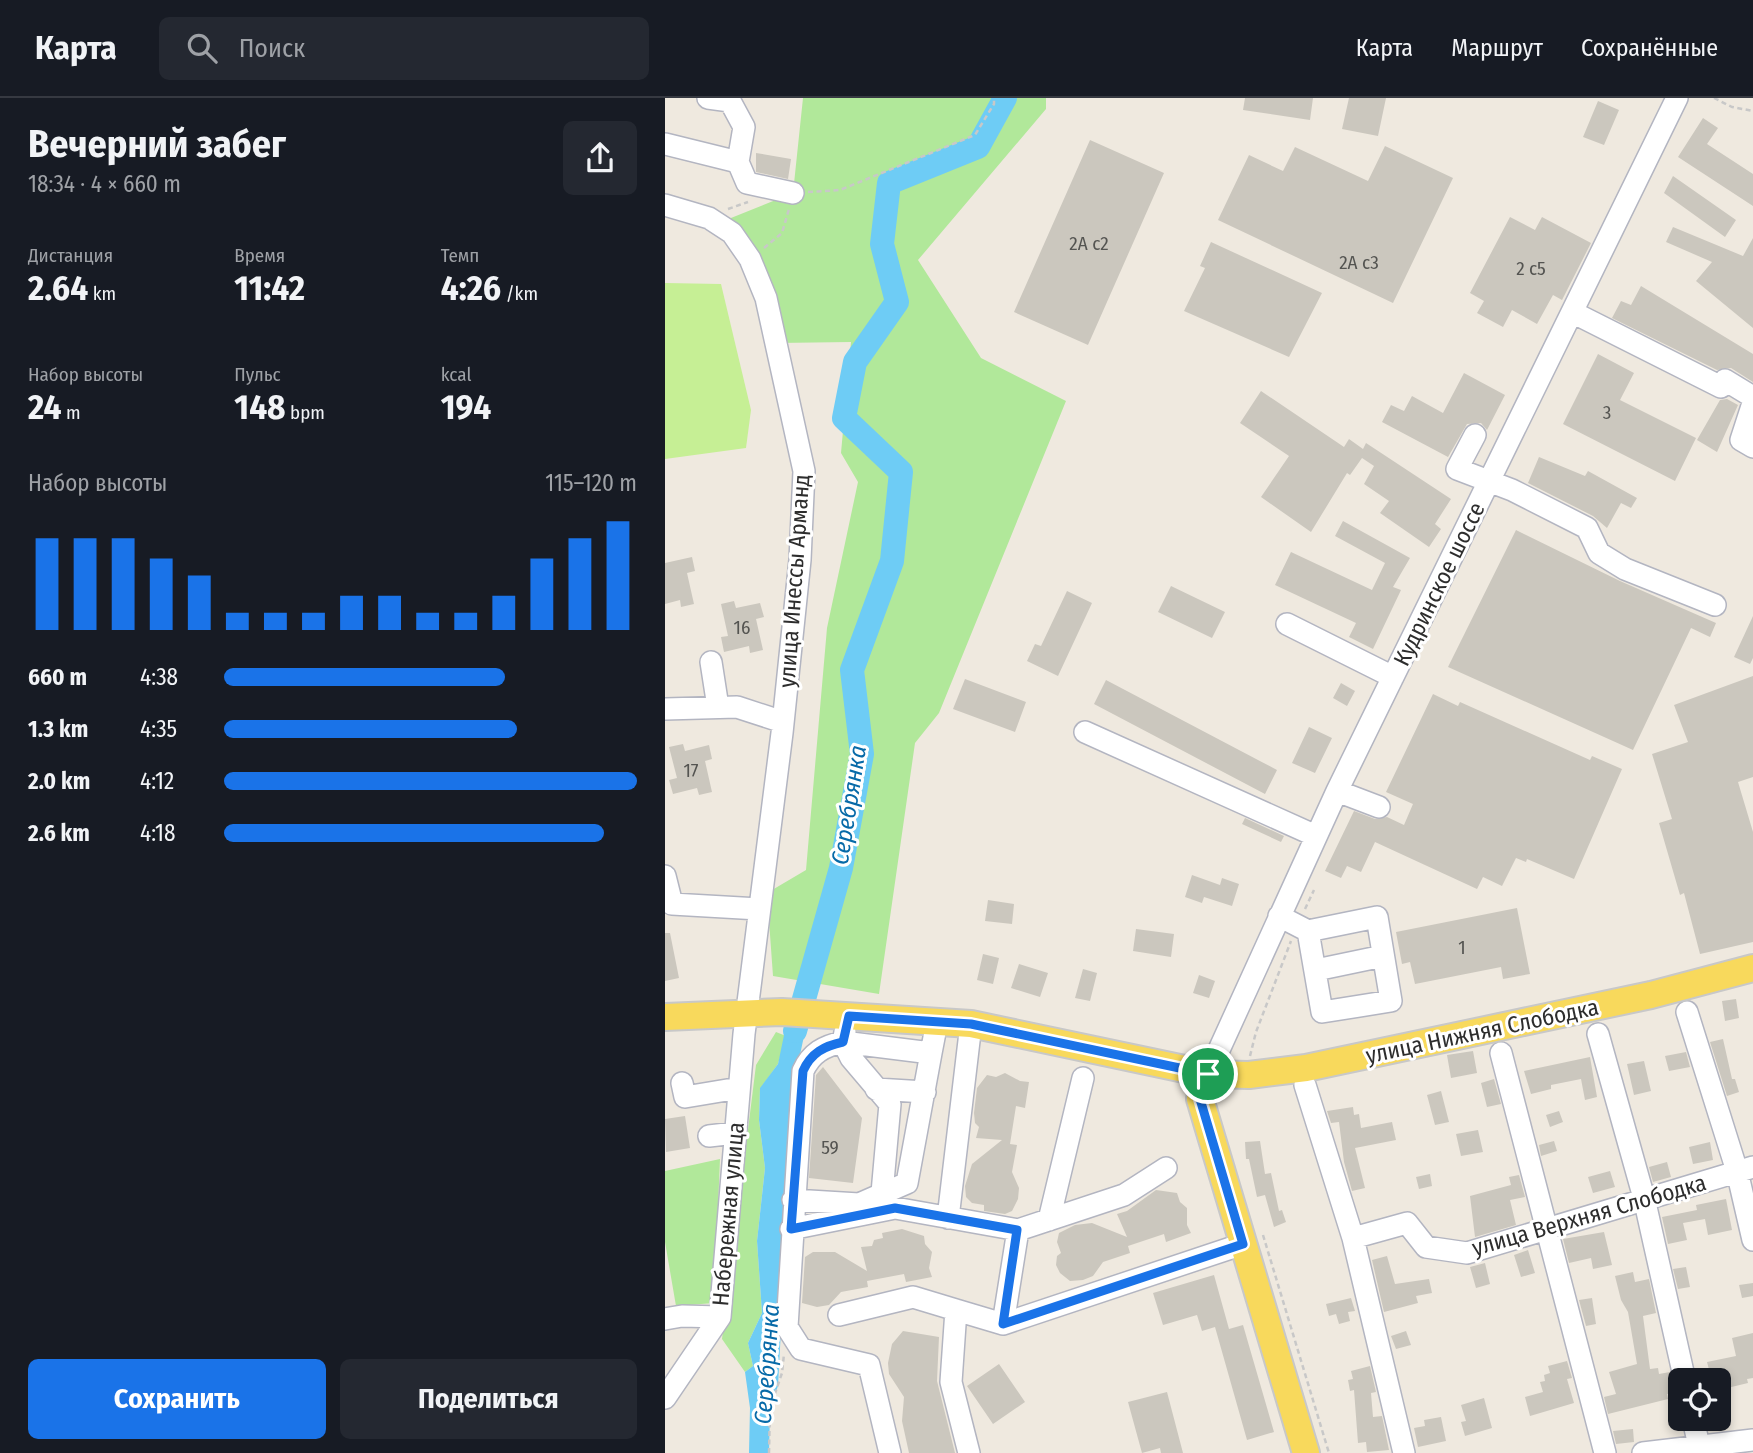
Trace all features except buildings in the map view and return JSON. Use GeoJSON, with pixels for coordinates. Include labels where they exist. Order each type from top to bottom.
{"type":"FeatureCollection","features":[{"type":"Feature","properties":{"kind":"main road","name":"улица Нижняя Слободка"},"geometry":{"type":"LineString","coordinates":[[665,1017],[782,1012],[821,1015],[846,1029],[937,1022],[971,1024],[1208,1074],[1258,1074],[1306,1068],[1651,995],[1753,968]]}},
{"type":"Feature","properties":{"kind":"main road"},"geometry":{"type":"LineString","coordinates":[[1208,1074],[1200,1099],[1252,1238],[1306,1453]]}},
{"type":"Feature","properties":{"kind":"street"},"geometry":{"type":"LineString","coordinates":[[708,98],[730,102],[744,127],[738,162],[747,183],[793,193]]}},
{"type":"Feature","properties":{"kind":"street","name":"Кудринское шоссе"},"geometry":{"type":"LineString","coordinates":[[1208,1074],[1295,924],[1316,836],[1677,98]]}},
{"type":"Feature","properties":{"kind":"street"},"geometry":{"type":"LineString","coordinates":[[665,144],[738,162]]}},
{"type":"Feature","properties":{"kind":"street","name":"улица Инессы Арманд"},"geometry":{"type":"LineString","coordinates":[[665,205],[709,218],[732,233],[750,259],[766,298],[804,471],[800,559],[783,722],[746,1013]]}},
{"type":"Feature","properties":{"kind":"street"},"geometry":{"type":"LineString","coordinates":[[1572,312],[1721,387],[1725,380],[1753,397]]}},
{"type":"Feature","properties":{"kind":"street"},"geometry":{"type":"LineString","coordinates":[[1753,403],[1741,440],[1753,447]]}},
{"type":"Feature","properties":{"kind":"street"},"geometry":{"type":"LineString","coordinates":[[1475,435],[1457,469],[1490,481],[1587,528],[1599,553],[1625,569],[1715,605]]}},
{"type":"Feature","properties":{"kind":"street"},"geometry":{"type":"LineString","coordinates":[[1287,624],[1393,677]]}},
{"type":"Feature","properties":{"kind":"street"},"geometry":{"type":"LineString","coordinates":[[711,662],[718,707]]}},
{"type":"Feature","properties":{"kind":"street"},"geometry":{"type":"LineString","coordinates":[[665,709],[737,707],[783,722]]}},
{"type":"Feature","properties":{"kind":"street"},"geometry":{"type":"LineString","coordinates":[[1085,732],[1316,836]]}},
{"type":"Feature","properties":{"kind":"street"},"geometry":{"type":"LineString","coordinates":[[1337,791],[1379,807]]}},
{"type":"Feature","properties":{"kind":"street"},"geometry":{"type":"LineString","coordinates":[[665,876],[672,904],[759,909]]}},
{"type":"Feature","properties":{"kind":"street"},"geometry":{"type":"LineString","coordinates":[[1377,917],[1383,956],[1391,1001],[1322,1012],[1316,970],[1295,924],[1377,917]]}},
{"type":"Feature","properties":{"kind":"street"},"geometry":{"type":"LineString","coordinates":[[1316,970],[1383,956]]}},
{"type":"Feature","properties":{"kind":"street"},"geometry":{"type":"LineString","coordinates":[[1687,1012],[1745,1169],[1753,1240]]}},
{"type":"Feature","properties":{"kind":"street","name":"Набережная улица"},"geometry":{"type":"LineString","coordinates":[[665,1398],[720,1317],[746,1013]]}},
{"type":"Feature","properties":{"kind":"street"},"geometry":{"type":"LineString","coordinates":[[793,1200],[859,1205],[902,1186],[909,1179],[937,1022]]}},
{"type":"Feature","properties":{"kind":"street"},"geometry":{"type":"LineString","coordinates":[[947,1217],[971,1024]]}},
{"type":"Feature","properties":{"kind":"street"},"geometry":{"type":"LineString","coordinates":[[846,1029],[932,1053]]}},
{"type":"Feature","properties":{"kind":"street"},"geometry":{"type":"LineString","coordinates":[[846,1029],[851,1058],[891,1112],[882,1193]]}},
{"type":"Feature","properties":{"kind":"street"},"geometry":{"type":"LineString","coordinates":[[846,1029],[817,1051],[803,1071],[787,1326],[801,1349],[869,1364],[890,1453]]}},
{"type":"Feature","properties":{"kind":"street"},"geometry":{"type":"LineString","coordinates":[[1598,1034],[1644,1198],[1682,1368]]}},
{"type":"Feature","properties":{"kind":"street"},"geometry":{"type":"LineString","coordinates":[[1501,1053],[1605,1453]]}},
{"type":"Feature","properties":{"kind":"street"},"geometry":{"type":"LineString","coordinates":[[1049,1220],[1083,1078]]}},
{"type":"Feature","properties":{"kind":"street"},"geometry":{"type":"LineString","coordinates":[[682,1083],[685,1097],[739,1088]]}},
{"type":"Feature","properties":{"kind":"street"},"geometry":{"type":"LineString","coordinates":[[1305,1085],[1353,1238],[1404,1453]]}},
{"type":"Feature","properties":{"kind":"street"},"geometry":{"type":"LineString","coordinates":[[876,1089],[925,1092]]}},
{"type":"Feature","properties":{"kind":"street"},"geometry":{"type":"LineString","coordinates":[[709,1136],[735,1133]]}},
{"type":"Feature","properties":{"kind":"street"},"geometry":{"type":"LineString","coordinates":[[791,1229],[895,1208],[1017,1230],[1124,1195],[1166,1168]]}},
{"type":"Feature","properties":{"kind":"street","name":"улица Верхняя Слободка"},"geometry":{"type":"LineString","coordinates":[[1353,1238],[1407,1223],[1426,1247],[1467,1253],[1745,1169]]}},
{"type":"Feature","properties":{"kind":"street"},"geometry":{"type":"LineString","coordinates":[[1003,1324],[1017,1230]]}},
{"type":"Feature","properties":{"kind":"street"},"geometry":{"type":"LineString","coordinates":[[839,1315],[913,1297],[1003,1324],[1252,1238]]}},
{"type":"Feature","properties":{"kind":"street"},"geometry":{"type":"LineString","coordinates":[[956,1310],[951,1382],[968,1453]]}},
{"type":"Feature","properties":{"kind":"street"},"geometry":{"type":"LineString","coordinates":[[665,1319],[682,1316],[720,1317]]}},
{"type":"Feature","properties":{"kind":"street"},"geometry":{"type":"LineString","coordinates":[[1696,1431],[1699,1446]]}},
{"type":"Feature","properties":{"kind":"street"},"geometry":{"type":"LineString","coordinates":[[1643,1453],[1753,1440]]}},
{"type":"Feature","properties":{"kind":"path"},"geometry":{"type":"LineString","coordinates":[[750,259],[782,233],[793,193],[840,190],[975,135],[994,104],[994,98]]}},
{"type":"Feature","properties":{"kind":"path"},"geometry":{"type":"LineString","coordinates":[[1714,98],[1732,107],[1753,111]]}},
{"type":"Feature","properties":{"kind":"path"},"geometry":{"type":"LineString","coordinates":[[709,218],[755,201]]}},
{"type":"Feature","properties":{"kind":"path"},"geometry":{"type":"LineString","coordinates":[[1250,1060],[1256,1032],[1295,924],[1314,890]]}},
{"type":"Feature","properties":{"kind":"path"},"geometry":{"type":"LineString","coordinates":[[1252,1238],[1329,1453]]}},
{"type":"Feature","properties":{"kind":"path"},"geometry":{"type":"LineString","coordinates":[[769,1453],[770,1408],[782,1373],[787,1326]]}},
{"type":"Feature","properties":{"kind":"green space"},"geometry":{"type":"Polygon","coordinates":[[[803,98],[1046,98],[1046,109],[918,260],[981,358],[1066,401],[939,713],[915,743],[879,994],[773,976],[767,893],[806,870],[827,628],[858,482],[841,453],[851,342],[777,343],[750,259],[711,226],[793,193],[803,98]]]}},
{"type":"Feature","properties":{"kind":"green space"},"geometry":{"type":"Polygon","coordinates":[[[665,283],[721,284],[751,410],[746,448],[665,459],[665,283]]]}},
{"type":"Feature","properties":{"kind":"green space"},"geometry":{"type":"Polygon","coordinates":[[[776,1032],[786,1036],[778,1064],[760,1089],[759,1120],[765,1168],[757,1241],[762,1313],[748,1343],[753,1366],[745,1372],[722,1339],[756,1065],[776,1032]]]}},
{"type":"Feature","properties":{"kind":"green space"},"geometry":{"type":"Polygon","coordinates":[[[720,1159],[714,1303],[676,1306],[665,1242],[665,1171],[720,1159]]]}},
{"type":"Feature","properties":{"kind":"water"},"geometry":{"type":"Polygon","coordinates":[[[788,1016],[807,1022],[794,1083],[778,1386],[770,1408],[769,1453],[749,1453],[750,1408],[745,1372],[753,1366],[748,1343],[762,1313],[757,1241],[765,1168],[759,1120],[760,1088],[778,1064],[788,1016]]]}},
{"type":"Feature","properties":{"kind":"waterway","name":"Серебрянка"},"geometry":{"type":"LineString","coordinates":[[795,1031],[841,868],[862,754],[852,670],[892,561],[901,472],[844,418],[855,362],[897,302],[882,244],[889,183],[978,147],[1005,98]]}},
{"type":"Feature","properties":{"kind":"route"},"geometry":{"type":"LineString","coordinates":[[849,1016],[971,1024],[1208,1074],[1200,1099],[1243,1244],[1003,1324],[1017,1230],[895,1208],[791,1229],[803,1071],[817,1051],[843,1042],[849,1016]]}}]}
